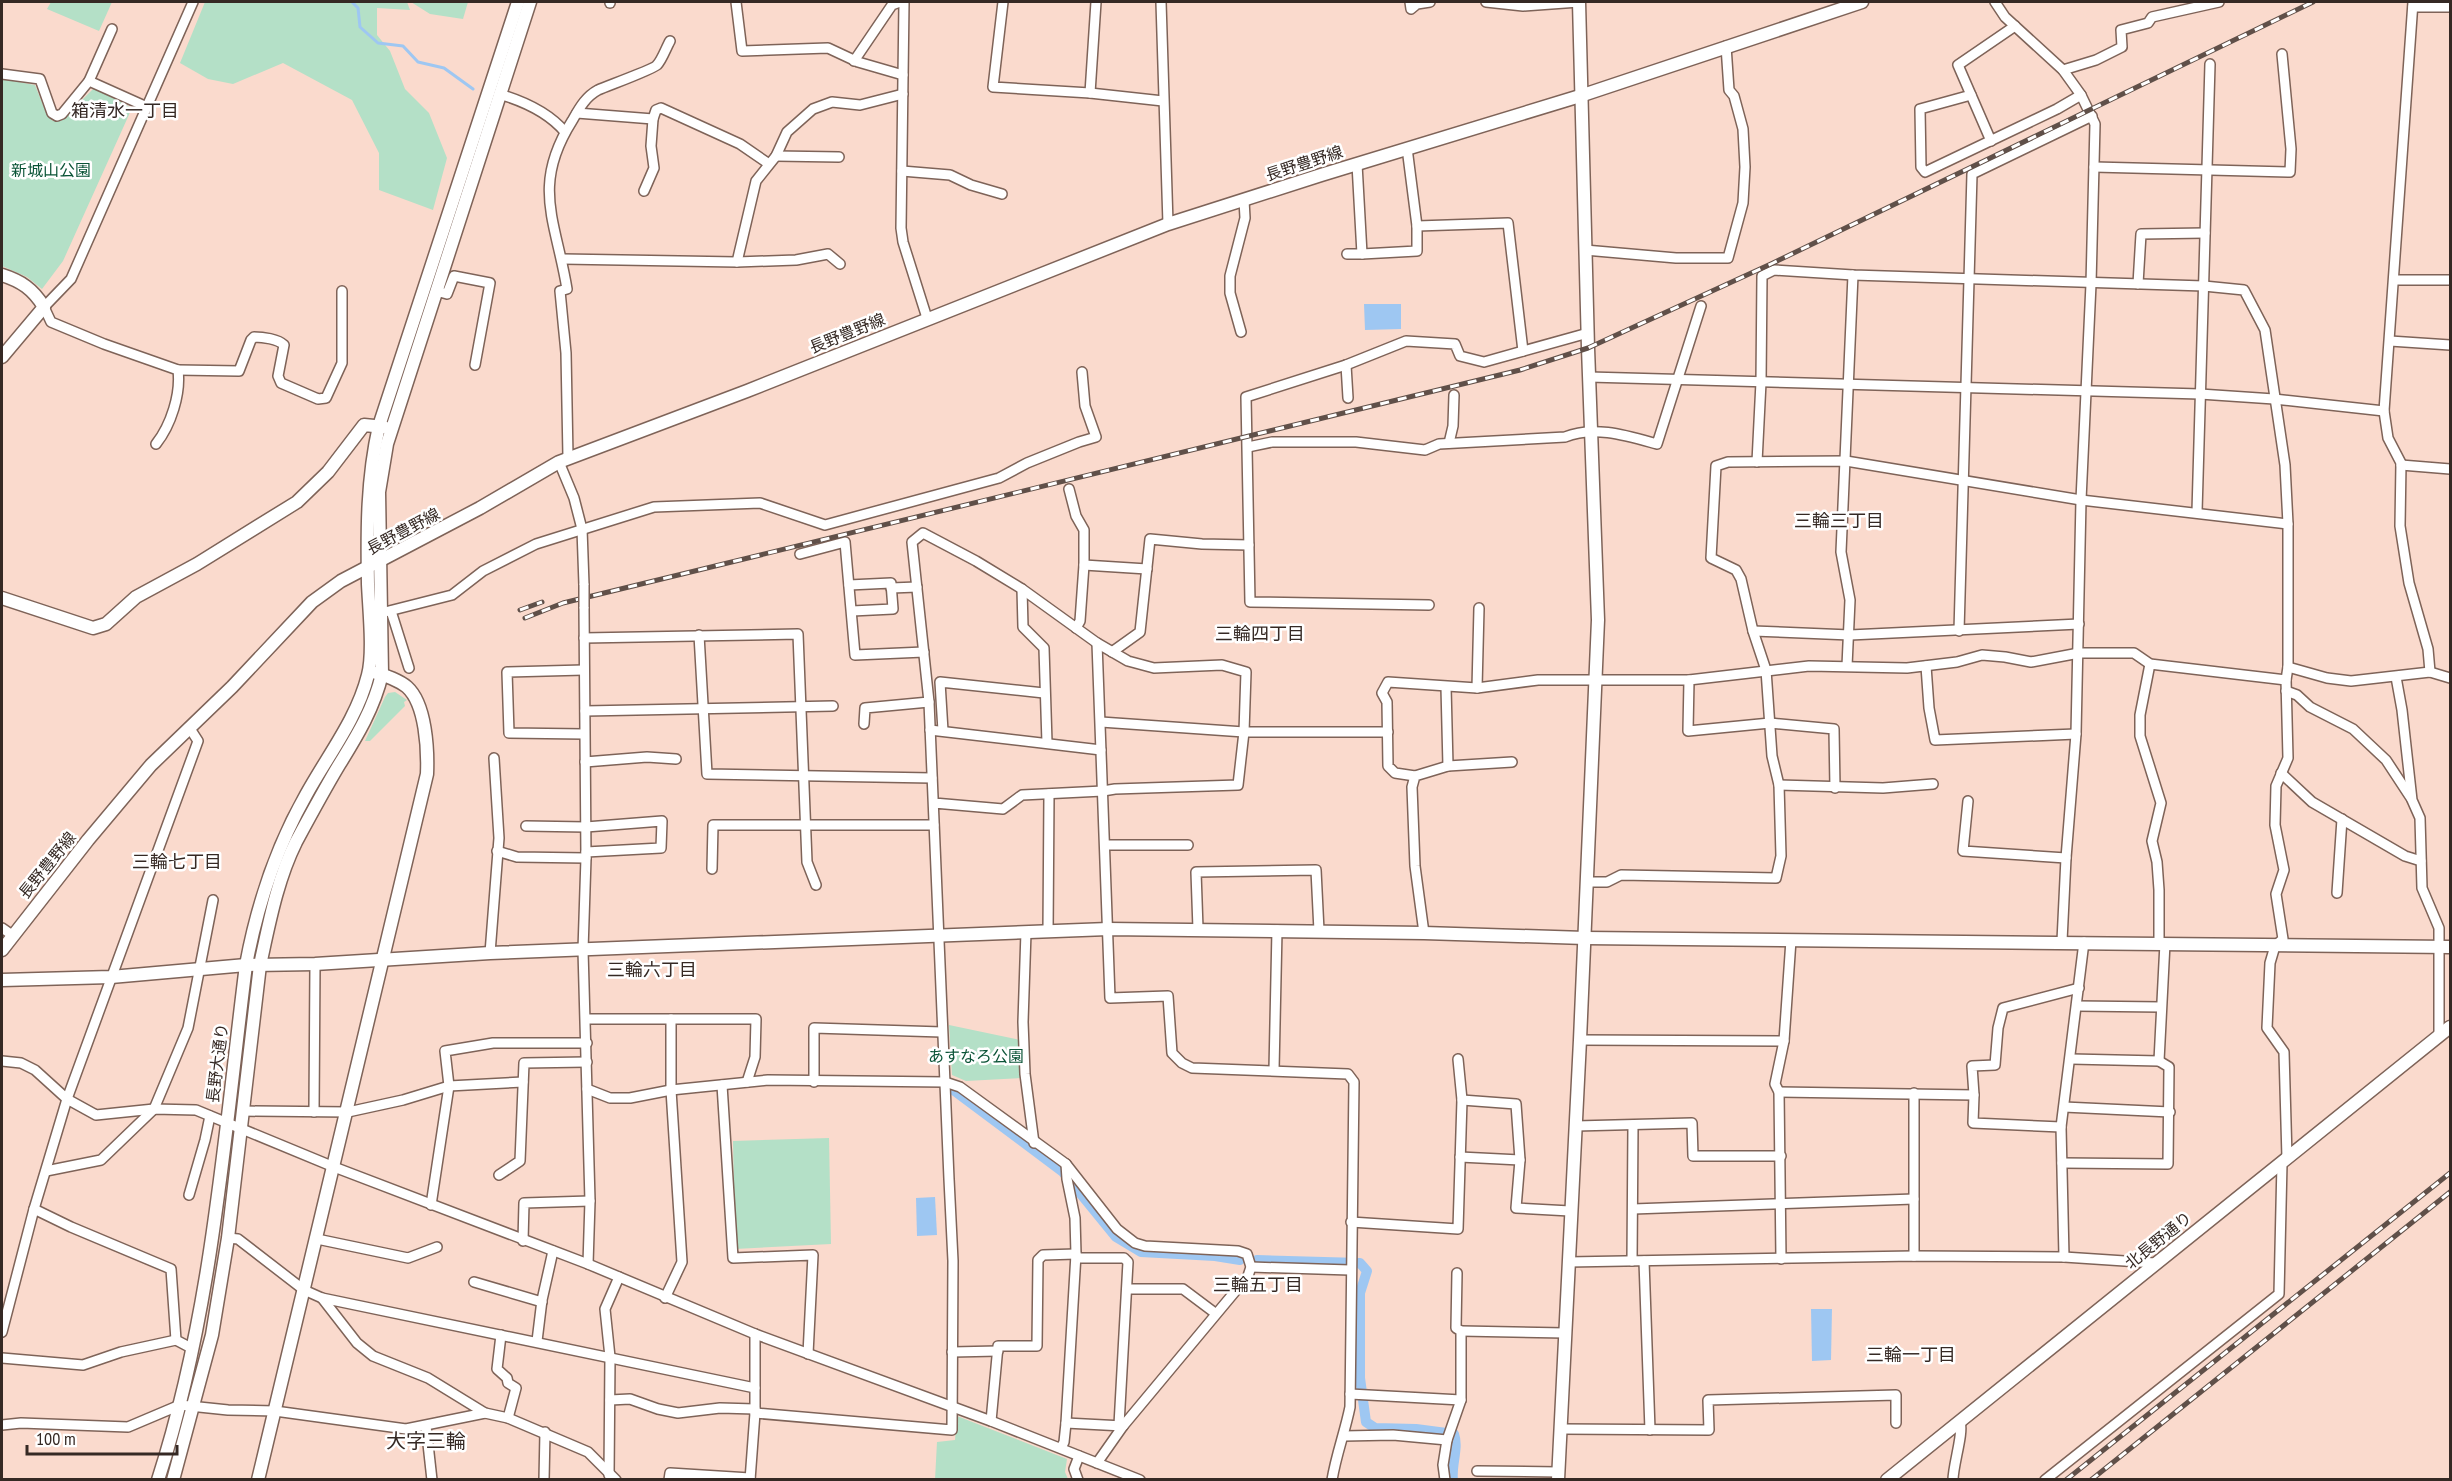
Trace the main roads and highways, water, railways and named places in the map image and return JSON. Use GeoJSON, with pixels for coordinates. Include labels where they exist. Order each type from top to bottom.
{"type":"FeatureCollection","features":[{"type":"Feature","properties":{"kind":"water"},"geometry":{"type":"Polygon","coordinates":[[[1364,304],[1401,304],[1401,329],[1365,330],[1364,304]]]}},
{"type":"Feature","properties":{"kind":"water"},"geometry":{"type":"Polygon","coordinates":[[[935,1197],[937,1235],[917,1236],[916,1198],[935,1197]]]}},
{"type":"Feature","properties":{"kind":"water"},"geometry":{"type":"Polygon","coordinates":[[[1811,1309],[1832,1309],[1831,1360],[1812,1361],[1811,1309]]]}},
{"type":"Feature","properties":{"kind":"waterway"},"geometry":{"type":"LineString","coordinates":[[352,2],[358,8],[360,27],[378,43],[403,46],[418,62],[444,68],[473,89]]}},
{"type":"Feature","properties":{"kind":"waterway"},"geometry":{"type":"LineString","coordinates":[[952,1089],[1063,1172],[1116,1237],[1141,1252],[1215,1256],[1240,1260]]}},
{"type":"Feature","properties":{"kind":"waterway"},"geometry":{"type":"LineString","coordinates":[[1257,1260],[1360,1263],[1367,1271],[1360,1293],[1360,1378],[1366,1422],[1375,1428],[1416,1429],[1454,1434],[1456,1445],[1453,1480]]}},
{"type":"Feature","properties":{"kind":"railway"},"geometry":{"type":"LineString","coordinates":[[525,618],[563,603],[1520,370],[1588,348],[1773,263],[2313,2]]}},
{"type":"Feature","properties":{"kind":"railway"},"geometry":{"type":"LineString","coordinates":[[520,610],[542,602]]}},
{"type":"Feature","properties":{"kind":"railway"},"geometry":{"type":"LineString","coordinates":[[2066,1480],[2450,1173]]}},
{"type":"Feature","properties":{"kind":"railway"},"geometry":{"type":"LineString","coordinates":[[2091,1480],[2450,1192]]}},
{"type":"Feature","properties":{"kind":"district","name":"箱清水一丁目"},"geometry":{"type":"Point","coordinates":[125,111]}},
{"type":"Feature","properties":{"kind":"district","name":"三輪三丁目"},"geometry":{"type":"Point","coordinates":[1839,521]}},
{"type":"Feature","properties":{"kind":"district","name":"三輪四丁目"},"geometry":{"type":"Point","coordinates":[1260,634]}},
{"type":"Feature","properties":{"kind":"district","name":"三輪七丁目"},"geometry":{"type":"Point","coordinates":[177,862]}},
{"type":"Feature","properties":{"kind":"district","name":"三輪六丁目"},"geometry":{"type":"Point","coordinates":[652,970]}},
{"type":"Feature","properties":{"kind":"district","name":"三輪五丁目"},"geometry":{"type":"Point","coordinates":[1258,1285]}},
{"type":"Feature","properties":{"kind":"district","name":"三輪一丁目"},"geometry":{"type":"Point","coordinates":[1911,1355]}},
{"type":"Feature","properties":{"kind":"district","name":"大字三輪"},"geometry":{"type":"Point","coordinates":[426,1441]}},
{"type":"Feature","properties":{"kind":"park label","name":"新城山公園"},"geometry":{"type":"Point","coordinates":[51,170]}},
{"type":"Feature","properties":{"kind":"park label","name":"あすなろ公園"},"geometry":{"type":"Point","coordinates":[976,1056]}}]}
